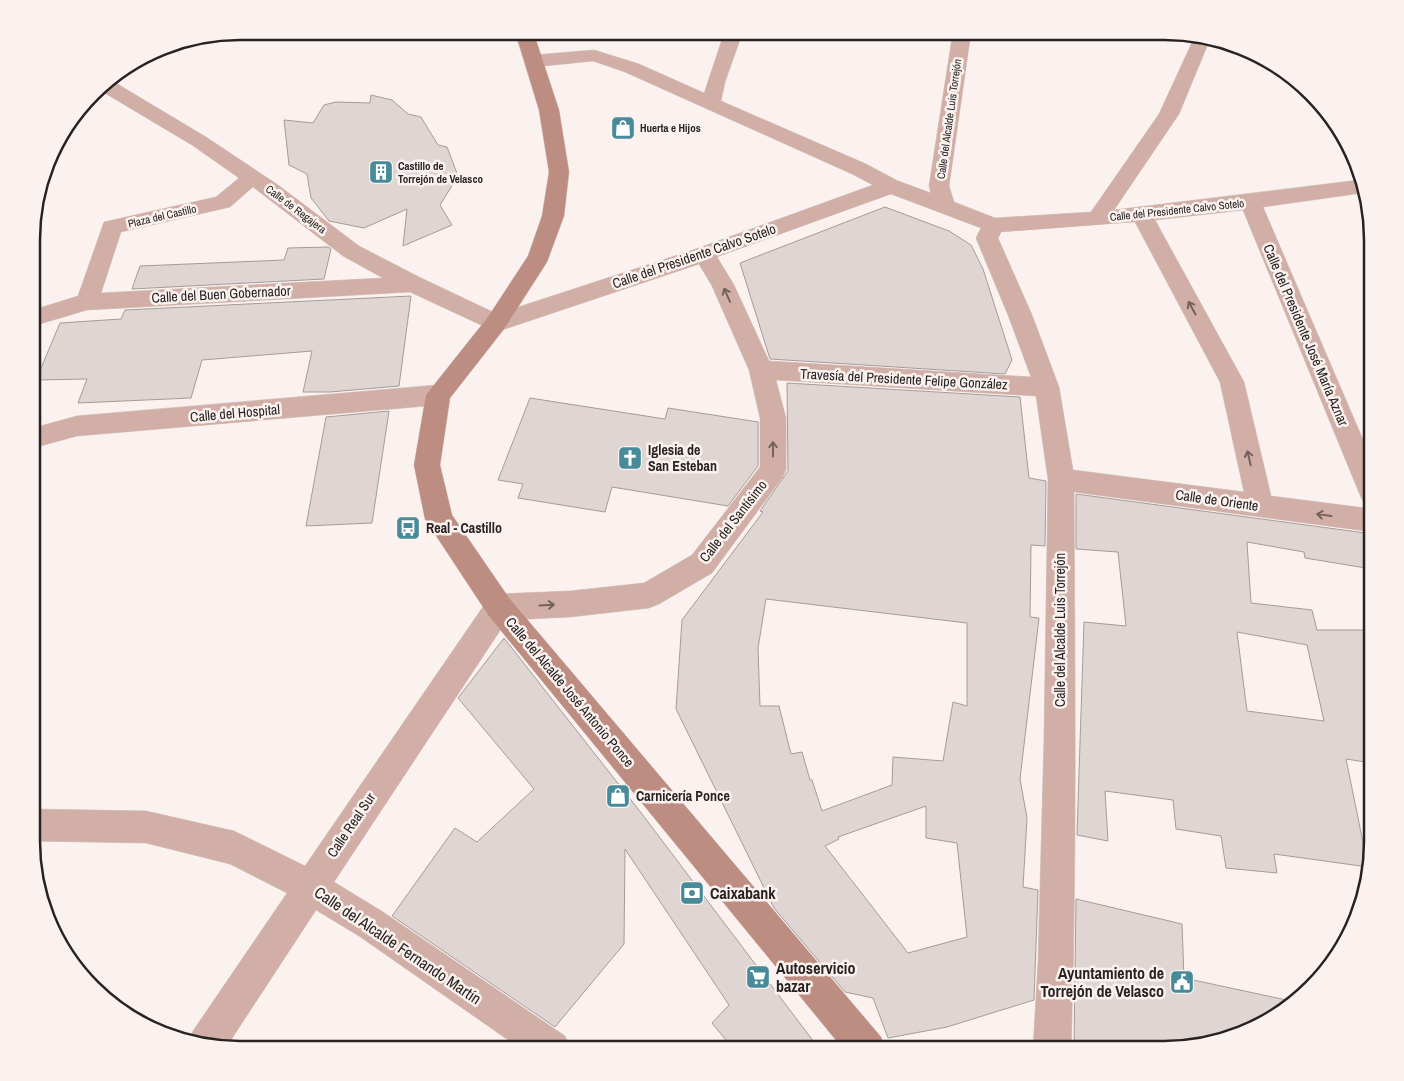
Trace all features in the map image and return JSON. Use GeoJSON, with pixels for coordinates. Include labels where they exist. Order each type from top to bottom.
{"type":"FeatureCollection","features":[{"type":"Feature","properties":{"kind":"street","name":"Calle del Alcalde José Antonio Ponce"},"geometry":{"type":"LineString","coordinates":[[527,40],[550,110],[559,172],[553,216],[539,257],[496,323],[438,395],[427,465],[439,519],[499,607],[861,1041]]}},
{"type":"Feature","properties":{"kind":"street"},"geometry":{"type":"LineString","coordinates":[[711,104],[716,82],[731,40]]}},
{"type":"Feature","properties":{"kind":"street","name":"Calle del Alcalde Luis Torrejón"},"geometry":{"type":"LineString","coordinates":[[945,207],[939,186],[961,40]]}},
{"type":"Feature","properties":{"kind":"street"},"geometry":{"type":"LineString","coordinates":[[1097,219],[1169,114],[1200,43]]}},
{"type":"Feature","properties":{"kind":"street"},"geometry":{"type":"LineString","coordinates":[[534,61],[594,55],[632,68],[859,169],[891,186],[993,225]]}},
{"type":"Feature","properties":{"kind":"street","name":"Calle de Regajera"},"geometry":{"type":"LineString","coordinates":[[110,88],[199,141],[252,177],[351,251],[411,284],[496,323]]}},
{"type":"Feature","properties":{"kind":"street","name":"Plaza del Castillo"},"geometry":{"type":"LineString","coordinates":[[87,302],[112,227],[223,202],[252,177]]}},
{"type":"Feature","properties":{"kind":"street","name":"Calle del Presidente Calvo Sotelo"},"geometry":{"type":"LineString","coordinates":[[496,323],[704,254],[891,186]]}},
{"type":"Feature","properties":{"kind":"street","name":"Calle del Presidente Calvo Sotelo"},"geometry":{"type":"LineString","coordinates":[[993,225],[1097,219],[1250,202],[1357,187]]}},
{"type":"Feature","properties":{"kind":"street","name":"Calle del Presidente José María Aznar"},"geometry":{"type":"LineString","coordinates":[[1250,202],[1364,476]]}},
{"type":"Feature","properties":{"kind":"street"},"geometry":{"type":"LineString","coordinates":[[1140,214],[1232,382],[1260,506]]}},
{"type":"Feature","properties":{"kind":"street","name":"Calle del Alcalde Luis Torrejón"},"geometry":{"type":"LineString","coordinates":[[993,225],[986,238],[1020,315],[1047,387],[1061,479],[1060,768],[1052,1041]]}},
{"type":"Feature","properties":{"kind":"street","name":"Calle del Santísimo"},"geometry":{"type":"LineString","coordinates":[[499,607],[570,604],[648,595],[702,564],[773,470],[773,418],[761,370],[723,285],[704,254]]}},
{"type":"Feature","properties":{"kind":"street","name":"Calle del Buen Gobernador"},"geometry":{"type":"LineString","coordinates":[[40,322],[62,308],[87,302],[411,284]]}},
{"type":"Feature","properties":{"kind":"street","name":"Travesía del Presidente Felipe González"},"geometry":{"type":"LineString","coordinates":[[761,370],[1047,387]]}},
{"type":"Feature","properties":{"kind":"street","name":"Calle del Hospital"},"geometry":{"type":"LineString","coordinates":[[40,436],[77,426],[438,395]]}},
{"type":"Feature","properties":{"kind":"street","name":"Calle de Oriente"},"geometry":{"type":"LineString","coordinates":[[1061,479],[1364,520]]}},
{"type":"Feature","properties":{"kind":"street","name":"Calle Real Sur"},"geometry":{"type":"LineString","coordinates":[[210,1038],[499,607]]}},
{"type":"Feature","properties":{"kind":"street","name":"Calle del Alcalde Fernando Martín"},"geometry":{"type":"LineString","coordinates":[[40,825],[146,827],[234,848],[310,887],[371,924],[539,1041]]}},
{"type":"Feature","properties":{"kind":"building","name":"Castillo de Torrejón de Velasco"},"geometry":{"type":"Polygon","coordinates":[[[371,95],[392,100],[408,114],[421,117],[438,145],[447,147],[458,176],[440,205],[452,225],[403,246],[407,209],[364,228],[329,221],[311,198],[307,174],[289,165],[284,120],[313,123],[324,105],[336,102],[370,103],[371,95]]]}},
{"type":"Feature","properties":{"kind":"building"},"geometry":{"type":"Polygon","coordinates":[[[885,207],[949,231],[971,245],[983,269],[1012,360],[1005,374],[770,359],[740,263],[885,207]]]}},
{"type":"Feature","properties":{"kind":"building"},"geometry":{"type":"Polygon","coordinates":[[[328,247],[331,249],[324,279],[132,289],[140,266],[284,260],[288,248],[328,247]]]}},
{"type":"Feature","properties":{"kind":"building"},"geometry":{"type":"Polygon","coordinates":[[[411,296],[399,386],[330,392],[303,392],[312,351],[202,360],[191,398],[78,403],[87,379],[40,380],[40,370],[60,323],[121,319],[125,310],[411,296]]]}},
{"type":"Feature","properties":{"kind":"building"},"geometry":{"type":"Polygon","coordinates":[[[787,383],[1020,397],[1029,478],[1046,481],[1045,546],[1031,545],[1030,617],[1039,618],[1020,779],[1027,818],[1023,887],[1038,890],[1034,1000],[947,1027],[888,1038],[873,998],[845,992],[774,908],[676,709],[682,620],[763,512],[760,511],[788,471],[787,383]],[[766,599],[758,648],[760,706],[779,706],[791,754],[802,752],[822,811],[892,785],[893,757],[943,761],[953,702],[967,706],[967,623],[766,599]],[[926,806],[838,837],[839,839],[825,846],[908,953],[967,937],[957,843],[926,838],[926,806]]]}},
{"type":"Feature","properties":{"kind":"building","name":"Iglesia de San Esteban"},"geometry":{"type":"Polygon","coordinates":[[[530,398],[665,419],[668,408],[758,422],[758,466],[728,506],[612,487],[605,512],[518,498],[523,484],[498,480],[530,398]]]}},
{"type":"Feature","properties":{"kind":"building"},"geometry":{"type":"Polygon","coordinates":[[[389,411],[372,523],[306,526],[326,417],[389,411]]]}},
{"type":"Feature","properties":{"kind":"building"},"geometry":{"type":"Polygon","coordinates":[[[1076,494],[1364,533],[1364,568],[1305,558],[1304,552],[1247,542],[1251,603],[1312,610],[1317,630],[1364,630],[1364,762],[1346,759],[1364,847],[1362,866],[1274,854],[1277,873],[1226,868],[1221,836],[1176,829],[1173,800],[1105,791],[1108,841],[1077,835],[1084,622],[1126,626],[1118,552],[1076,549],[1076,494]],[[1237,632],[1247,711],[1324,721],[1307,645],[1237,632]]]}},
{"type":"Feature","properties":{"kind":"building"},"geometry":{"type":"Polygon","coordinates":[[[504,638],[642,814],[813,1041],[727,1041],[712,1023],[729,1005],[625,849],[624,944],[555,1027],[392,916],[455,828],[477,842],[534,789],[458,698],[504,638]]]}},
{"type":"Feature","properties":{"kind":"building"},"geometry":{"type":"Polygon","coordinates":[[[1076,899],[1182,924],[1184,978],[1286,1000],[1240,1026],[1203,1037],[1177,1041],[1074,1041],[1076,899]]]}},
{"type":"Feature","properties":{"kind":"place","name":"Huerta e Hijos"},"geometry":{"type":"Point","coordinates":[623,128]}},
{"type":"Feature","properties":{"kind":"place","name":"Castillo de Torrejón de Velasco"},"geometry":{"type":"Point","coordinates":[381,172]}},
{"type":"Feature","properties":{"kind":"place","name":"Iglesia de San Esteban"},"geometry":{"type":"Point","coordinates":[630,458]}},
{"type":"Feature","properties":{"kind":"place","name":"Real - Castillo"},"geometry":{"type":"Point","coordinates":[408,528]}},
{"type":"Feature","properties":{"kind":"place","name":"Carnicería Ponce"},"geometry":{"type":"Point","coordinates":[618,796]}},
{"type":"Feature","properties":{"kind":"place","name":"Caixabank"},"geometry":{"type":"Point","coordinates":[692,893]}},
{"type":"Feature","properties":{"kind":"place","name":"Autoservicio bazar"},"geometry":{"type":"Point","coordinates":[758,977]}},
{"type":"Feature","properties":{"kind":"place","name":"Ayuntamiento de Torrejón de Velasco"},"geometry":{"type":"Point","coordinates":[1182,982]}}]}
